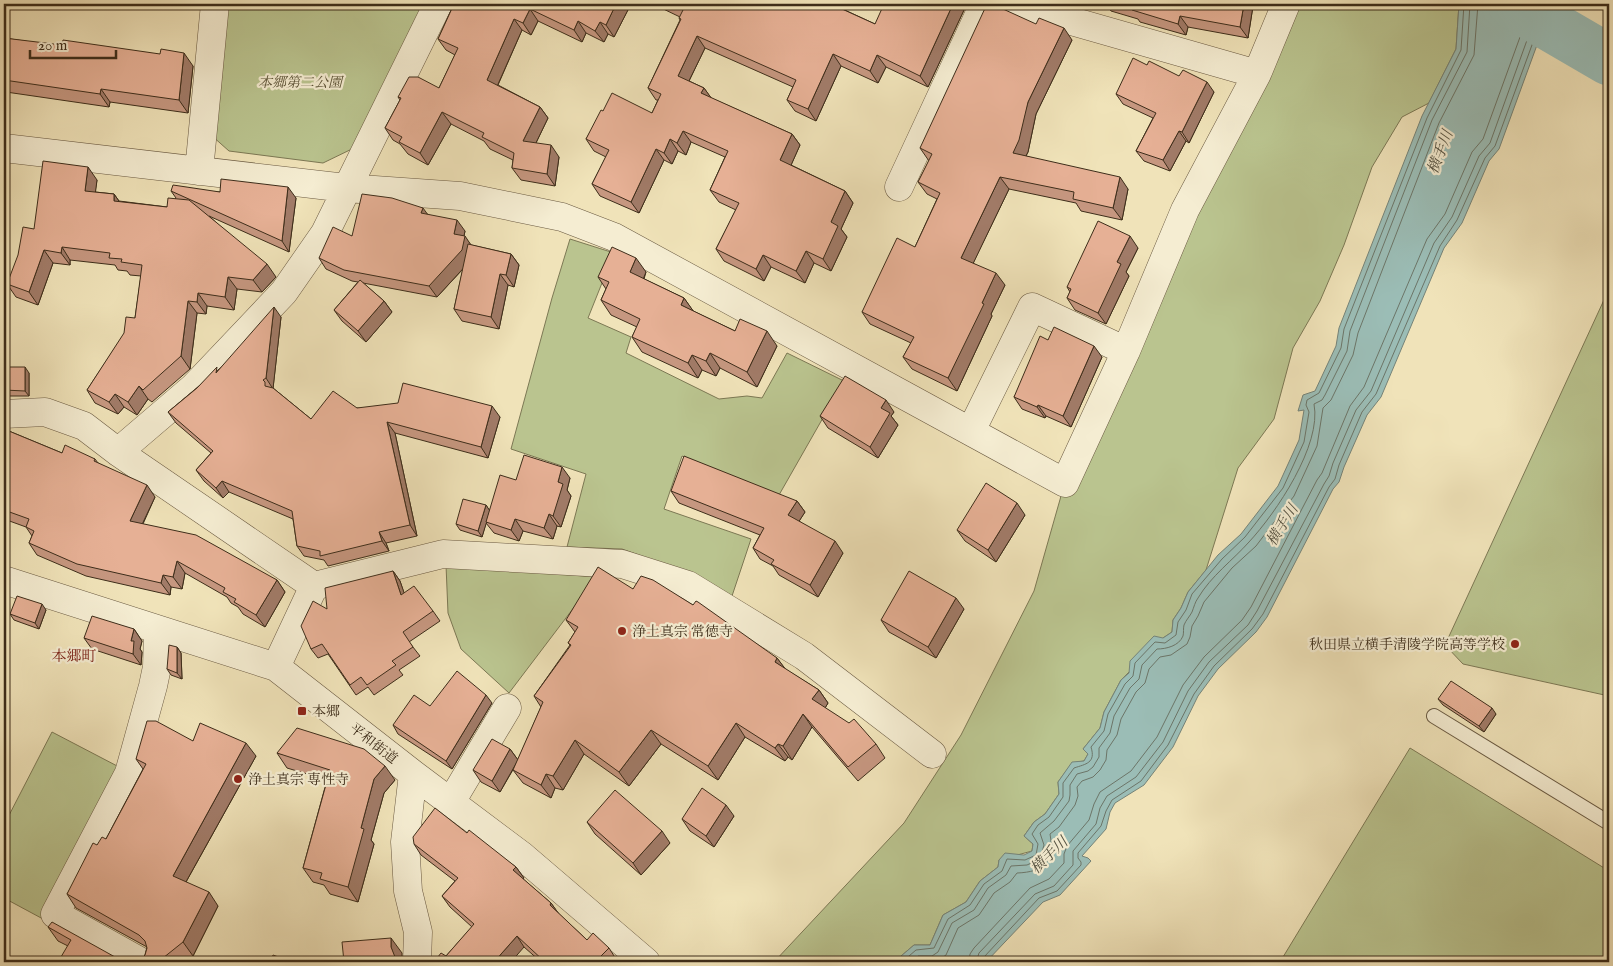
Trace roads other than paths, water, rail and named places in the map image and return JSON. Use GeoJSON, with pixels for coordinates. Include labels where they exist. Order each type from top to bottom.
{"type":"FeatureCollection","features":[{"type":"Feature","properties":{"kind":"street"},"geometry":{"type":"LineString","coordinates":[[199,171],[215,4]]}},
{"type":"Feature","properties":{"kind":"street"},"geometry":{"type":"LineString","coordinates":[[118,452],[194,386],[284,292],[325,233],[438,4]]}},
{"type":"Feature","properties":{"kind":"street"},"geometry":{"type":"LineString","coordinates":[[899,186],[984,4]]}},
{"type":"Feature","properties":{"kind":"street"},"geometry":{"type":"LineString","coordinates":[[1012,4],[1257,74]]}},
{"type":"Feature","properties":{"kind":"street"},"geometry":{"type":"LineString","coordinates":[[4,148],[346,188],[460,196],[562,218],[614,237],[1065,482],[1126,351],[1185,210],[1257,74],[1286,4]]}},
{"type":"Feature","properties":{"kind":"street"},"geometry":{"type":"LineString","coordinates":[[970,431],[1032,307],[1126,351]]}},
{"type":"Feature","properties":{"kind":"street"},"geometry":{"type":"LineString","coordinates":[[4,414],[45,412],[84,426],[118,452],[314,586],[443,554],[622,564],[688,585],[804,656],[932,754]]}},
{"type":"Feature","properties":{"kind":"street","name":"平和街道"},"geometry":{"type":"LineString","coordinates":[[4,580],[276,667],[521,855],[646,962]]}},
{"type":"Feature","properties":{"kind":"street"},"geometry":{"type":"LineString","coordinates":[[276,667],[314,586]]}},
{"type":"Feature","properties":{"kind":"street"},"geometry":{"type":"LineString","coordinates":[[141,962],[55,914],[129,773],[157,668],[158,630]]}},
{"type":"Feature","properties":{"kind":"street"},"geometry":{"type":"LineString","coordinates":[[451,802],[507,708]]}},
{"type":"Feature","properties":{"kind":"street"},"geometry":{"type":"LineString","coordinates":[[413,774],[405,842],[408,891],[418,932],[417,962]]}},
{"type":"Feature","properties":{"kind":"lane"},"geometry":{"type":"LineString","coordinates":[[1434,716],[1609,823]]}},
{"type":"Feature","properties":{"kind":"water","name":"横手川"},"geometry":{"type":"Polygon","coordinates":[[[1459,4],[1552,4],[1499,149],[1489,161],[1462,223],[1444,248],[1381,397],[1367,415],[1339,482],[1333,489],[1267,617],[1256,632],[1218,669],[1198,696],[1173,747],[1144,785],[1115,803],[1110,812],[1106,829],[1082,856],[1091,861],[1060,895],[1043,902],[986,962],[894,962],[914,945],[930,945],[943,915],[966,902],[980,881],[998,867],[999,860],[1005,853],[1024,855],[1032,851],[1033,844],[1024,836],[1034,822],[1045,814],[1059,794],[1058,782],[1072,762],[1084,761],[1088,754],[1083,749],[1100,728],[1104,712],[1121,680],[1129,673],[1130,661],[1154,636],[1163,638],[1172,632],[1173,620],[1188,592],[1218,555],[1241,534],[1278,486],[1299,440],[1304,410],[1298,411],[1303,395],[1315,391],[1336,346],[1339,328],[1422,116],[1456,49],[1459,4]]]}},
{"type":"Feature","properties":{"kind":"waterway"},"geometry":{"type":"LineString","coordinates":[[1513,4],[1609,60]]}},
{"type":"Feature","properties":{"kind":"place","name":"浄土真宗 常徳寺"},"geometry":{"type":"Point","coordinates":[622,631]}},
{"type":"Feature","properties":{"kind":"place","name":"秋田県立横手清陵学院高等学校"},"geometry":{"type":"Point","coordinates":[1515,644]}},
{"type":"Feature","properties":{"kind":"place","name":"本郷"},"geometry":{"type":"Point","coordinates":[302,711]}},
{"type":"Feature","properties":{"kind":"place","name":"浄土真宗 専性寺"},"geometry":{"type":"Point","coordinates":[238,779]}},
{"type":"Feature","properties":{"kind":"district","name":"本郷町"},"geometry":{"type":"Point","coordinates":[74,656]}},
{"type":"Feature","properties":{"kind":"park label","name":"本郷第二公園"},"geometry":{"type":"Point","coordinates":[300,82]}}]}
